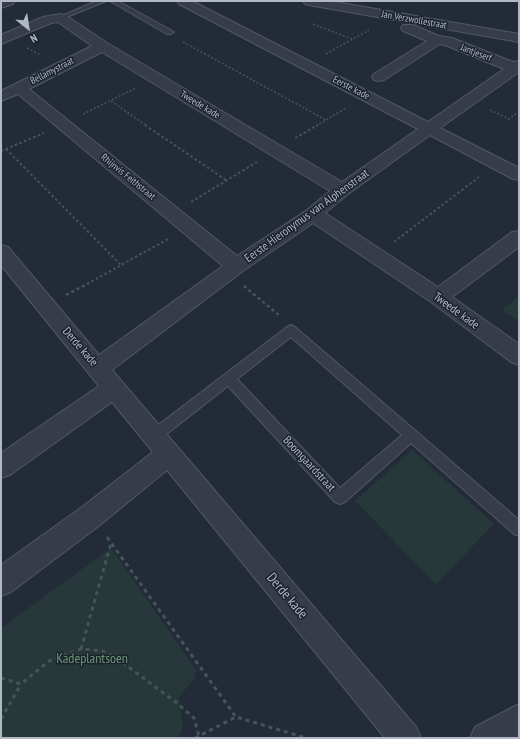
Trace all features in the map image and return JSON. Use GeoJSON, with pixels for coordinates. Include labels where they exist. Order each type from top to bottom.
{"type":"FeatureCollection","features":[{"type":"Feature","properties":{"kind":"street"},"geometry":{"type":"LineString","coordinates":[[1,4],[9,1]]}},
{"type":"Feature","properties":{"kind":"street","name":"Eerste kade"},"geometry":{"type":"LineString","coordinates":[[184,1],[519,175]]}},
{"type":"Feature","properties":{"kind":"street","name":"Jan Verzwollestraat"},"geometry":{"type":"LineString","coordinates":[[309,1],[389,17],[519,38]]}},
{"type":"Feature","properties":{"kind":"street","name":"Jantjeserf"},"geometry":{"type":"LineString","coordinates":[[389,17],[398,24],[437,40],[447,41],[517,67]]}},
{"type":"Feature","properties":{"kind":"street"},"geometry":{"type":"LineString","coordinates":[[4,38],[48,20],[60,18]]}},
{"type":"Feature","properties":{"kind":"street","name":"Tweede kade"},"geometry":{"type":"LineString","coordinates":[[60,18],[102,46],[342,190]]}},
{"type":"Feature","properties":{"kind":"street"},"geometry":{"type":"LineString","coordinates":[[379,77],[437,40]]}},
{"type":"Feature","properties":{"kind":"street","name":"Bellamystraat"},"geometry":{"type":"LineString","coordinates":[[1,97],[102,46]]}},
{"type":"Feature","properties":{"kind":"street","name":"Eerste Hieronymus van Alphenstraat"},"geometry":{"type":"LineString","coordinates":[[98,368],[313,214],[342,190],[471,101],[517,67]]}},
{"type":"Feature","properties":{"kind":"street","name":"Rhijnvis Feithstraat"},"geometry":{"type":"LineString","coordinates":[[19,88],[189,227],[233,270]]}},
{"type":"Feature","properties":{"kind":"street","name":"Tweede kade"},"geometry":{"type":"LineString","coordinates":[[313,214],[438,298],[519,356]]}},
{"type":"Feature","properties":{"kind":"street"},"geometry":{"type":"LineString","coordinates":[[438,298],[519,237]]}},
{"type":"Feature","properties":{"kind":"street","name":"Derde kade"},"geometry":{"type":"LineString","coordinates":[[3,258],[98,368],[405,738]]}},
{"type":"Feature","properties":{"kind":"street"},"geometry":{"type":"LineString","coordinates":[[1,468],[114,388]]}},
{"type":"Feature","properties":{"kind":"street"},"geometry":{"type":"LineString","coordinates":[[1,582],[91,516],[162,445]]}},
{"type":"Feature","properties":{"kind":"street"},"geometry":{"type":"LineString","coordinates":[[486,738],[519,720]]}},
{"type":"Feature","properties":{"kind":"lane"},"geometry":{"type":"LineString","coordinates":[[60,18],[103,1]]}},
{"type":"Feature","properties":{"kind":"lane"},"geometry":{"type":"LineString","coordinates":[[113,1],[170,32]]}},
{"type":"Feature","properties":{"kind":"lane"},"geometry":{"type":"LineString","coordinates":[[162,445],[229,379],[290,330],[519,529]]}},
{"type":"Feature","properties":{"kind":"lane","name":"Boomgaardstraat"},"geometry":{"type":"LineString","coordinates":[[229,379],[340,497],[411,435]]}},
{"type":"Feature","properties":{"kind":"path"},"geometry":{"type":"LineString","coordinates":[[305,65],[389,17]]}},
{"type":"Feature","properties":{"kind":"path"},"geometry":{"type":"LineString","coordinates":[[313,24],[352,39]]}},
{"type":"Feature","properties":{"kind":"path"},"geometry":{"type":"LineString","coordinates":[[170,32],[169,34],[326,120]]}},
{"type":"Feature","properties":{"kind":"path"},"geometry":{"type":"LineString","coordinates":[[4,38],[61,67]]}},
{"type":"Feature","properties":{"kind":"path"},"geometry":{"type":"LineString","coordinates":[[111,101],[226,180]]}},
{"type":"Feature","properties":{"kind":"path"},"geometry":{"type":"LineString","coordinates":[[471,101],[509,119],[519,111]]}},
{"type":"Feature","properties":{"kind":"path"},"geometry":{"type":"LineString","coordinates":[[6,149],[122,266]]}},
{"type":"Feature","properties":{"kind":"path"},"geometry":{"type":"LineString","coordinates":[[376,256],[497,164]]}},
{"type":"Feature","properties":{"kind":"path"},"geometry":{"type":"LineString","coordinates":[[45,306],[122,266],[189,227]]}},
{"type":"Feature","properties":{"kind":"path"},"geometry":{"type":"LineString","coordinates":[[233,270],[290,324],[290,330]]}},
{"type":"Feature","properties":{"kind":"path"},"geometry":{"type":"LineString","coordinates":[[81,648],[111,542],[236,717],[303,737]]}},
{"type":"Feature","properties":{"kind":"path"},"geometry":{"type":"LineString","coordinates":[[1,719],[22,684],[49,661],[81,648],[102,652],[119,660],[136,672],[194,718],[199,736]]}},
{"type":"Feature","properties":{"kind":"path"},"geometry":{"type":"LineString","coordinates":[[1,678],[22,684]]}},
{"type":"Feature","properties":{"kind":"path"},"geometry":{"type":"LineString","coordinates":[[195,738],[236,717]]}},
{"type":"Feature","properties":{"kind":"green space"},"geometry":{"type":"Polygon","coordinates":[[[519,296],[519,321],[502,310],[519,296]]]}},
{"type":"Feature","properties":{"kind":"green space"},"geometry":{"type":"Polygon","coordinates":[[[412,450],[494,524],[436,584],[355,501],[412,450]]]}},
{"type":"Feature","properties":{"kind":"green space","name":"Kadeplantsoen"},"geometry":{"type":"Polygon","coordinates":[[[111,548],[196,670],[194,679],[179,697],[183,724],[179,738],[1,738],[1,628],[111,548]]]}}]}
